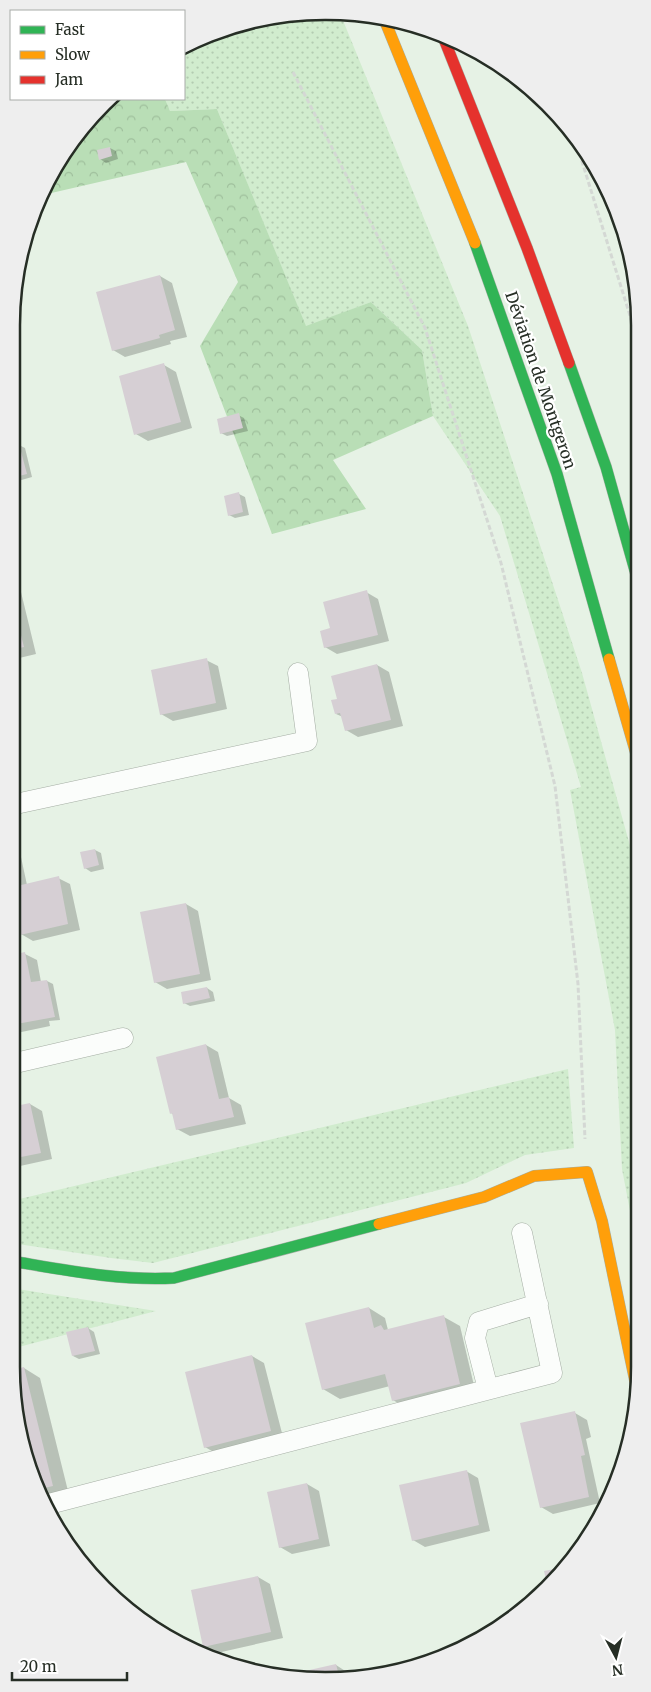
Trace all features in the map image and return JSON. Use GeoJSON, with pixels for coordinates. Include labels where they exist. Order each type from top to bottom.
{"type":"FeatureCollection","features":[{"type":"Feature","properties":{"kind":"main road","name":"Déviation de Montgeron"},"geometry":{"type":"LineString","coordinates":[[387,26],[485,267],[557,474],[631,735]]}},
{"type":"Feature","properties":{"kind":"main road","name":"Déviation de Montgeron"},"geometry":{"type":"LineString","coordinates":[[446,45],[527,248],[599,449],[631,557]]}},
{"type":"Feature","properties":{"kind":"main road"},"geometry":{"type":"LineString","coordinates":[[20,1262],[127,1279],[151,1280],[174,1278],[484,1197],[534,1176],[587,1172],[602,1221],[631,1361]]}},
{"type":"Feature","properties":{"kind":"lane"},"geometry":{"type":"LineString","coordinates":[[20,803],[307,741],[298,673]]}},
{"type":"Feature","properties":{"kind":"lane"},"geometry":{"type":"LineString","coordinates":[[20,1062],[123,1038]]}},
{"type":"Feature","properties":{"kind":"lane"},"geometry":{"type":"LineString","coordinates":[[53,1503],[552,1373],[522,1233]]}},
{"type":"Feature","properties":{"kind":"lane"},"geometry":{"type":"LineString","coordinates":[[488,1389],[475,1338],[479,1322],[538,1304]]}},
{"type":"Feature","properties":{"kind":"path"},"geometry":{"type":"LineString","coordinates":[[293,72],[425,328],[501,563],[555,786],[578,984],[587,1172]]}},
{"type":"Feature","properties":{"kind":"path"},"geometry":{"type":"LineString","coordinates":[[581,157],[631,317]]}},
{"type":"Feature","properties":{"kind":"green space"},"geometry":{"type":"Polygon","coordinates":[[[306,21],[343,21],[468,326],[582,673],[631,849],[631,1216],[622,1169],[615,1030],[570,790],[581,787],[500,516],[433,416],[422,350],[371,302],[306,327],[217,109],[170,111],[165,100],[185,100],[185,55],[190,52],[246,30],[306,21]]]}},
{"type":"Feature","properties":{"kind":"green space"},"geometry":{"type":"Polygon","coordinates":[[[119,100],[165,100],[170,111],[217,109],[306,326],[371,302],[422,350],[433,416],[333,460],[366,509],[272,534],[200,346],[238,282],[186,162],[50,193],[71,156],[96,124],[119,100]]]}},
{"type":"Feature","properties":{"kind":"green space"},"geometry":{"type":"Polygon","coordinates":[[[568,1069],[574,1148],[525,1155],[466,1183],[153,1263],[20,1244],[20,1199],[568,1069]]]}},
{"type":"Feature","properties":{"kind":"green space"},"geometry":{"type":"Polygon","coordinates":[[[20,1289],[156,1311],[20,1347],[20,1289]]]}},
{"type":"Feature","properties":{"kind":"building"},"geometry":{"type":"Polygon","coordinates":[[[110,147],[112,156],[99,160],[97,150],[110,147]]]}},
{"type":"Feature","properties":{"kind":"building"},"geometry":{"type":"Polygon","coordinates":[[[160,275],[175,330],[159,335],[160,338],[112,351],[96,292],[160,275]]]}},
{"type":"Feature","properties":{"kind":"building"},"geometry":{"type":"Polygon","coordinates":[[[164,363],[181,422],[134,435],[119,376],[164,363]]]}},
{"type":"Feature","properties":{"kind":"building"},"geometry":{"type":"Polygon","coordinates":[[[239,413],[243,428],[220,434],[217,419],[239,413]]]}},
{"type":"Feature","properties":{"kind":"building"},"geometry":{"type":"Polygon","coordinates":[[[20,448],[27,474],[20,476],[20,448]]]}},
{"type":"Feature","properties":{"kind":"building"},"geometry":{"type":"Polygon","coordinates":[[[239,492],[243,512],[228,516],[224,496],[239,492]]]}},
{"type":"Feature","properties":{"kind":"building"},"geometry":{"type":"Polygon","coordinates":[[[367,590],[378,635],[324,648],[320,631],[330,628],[323,602],[367,590]]]}},
{"type":"Feature","properties":{"kind":"building"},"geometry":{"type":"Polygon","coordinates":[[[20,631],[24,647],[20,648],[20,631]]]}},
{"type":"Feature","properties":{"kind":"building"},"geometry":{"type":"Polygon","coordinates":[[[207,658],[216,703],[160,715],[151,670],[207,658]]]}},
{"type":"Feature","properties":{"kind":"building"},"geometry":{"type":"Polygon","coordinates":[[[377,664],[391,720],[345,731],[340,713],[335,714],[331,700],[337,699],[331,676],[377,664]]]}},
{"type":"Feature","properties":{"kind":"building"},"geometry":{"type":"Polygon","coordinates":[[[95,849],[99,865],[84,869],[80,852],[95,849]]]}},
{"type":"Feature","properties":{"kind":"building"},"geometry":{"type":"Polygon","coordinates":[[[59,876],[68,924],[20,935],[20,885],[59,876]]]}},
{"type":"Feature","properties":{"kind":"building"},"geometry":{"type":"Polygon","coordinates":[[[186,903],[200,974],[154,983],[140,912],[186,903]]]}},
{"type":"Feature","properties":{"kind":"building"},"geometry":{"type":"Polygon","coordinates":[[[25,952],[31,982],[47,980],[55,1017],[20,1023],[20,953],[25,952]]]}},
{"type":"Feature","properties":{"kind":"building"},"geometry":{"type":"Polygon","coordinates":[[[207,987],[210,998],[183,1004],[181,992],[207,987]]]}},
{"type":"Feature","properties":{"kind":"building"},"geometry":{"type":"Polygon","coordinates":[[[206,1044],[219,1099],[229,1097],[234,1117],[176,1130],[172,1113],[170,1114],[156,1057],[206,1044]]]}},
{"type":"Feature","properties":{"kind":"building"},"geometry":{"type":"Polygon","coordinates":[[[30,1103],[41,1153],[20,1157],[20,1105],[30,1103]]]}},
{"type":"Feature","properties":{"kind":"building"},"geometry":{"type":"Polygon","coordinates":[[[369,1307],[374,1328],[381,1325],[384,1330],[444,1315],[460,1384],[392,1401],[385,1374],[322,1390],[305,1323],[369,1307]]]}},
{"type":"Feature","properties":{"kind":"building"},"geometry":{"type":"Polygon","coordinates":[[[88,1327],[95,1351],[72,1356],[66,1332],[88,1327]]]}},
{"type":"Feature","properties":{"kind":"building"},"geometry":{"type":"Polygon","coordinates":[[[252,1355],[271,1431],[204,1448],[185,1372],[252,1355]]]}},
{"type":"Feature","properties":{"kind":"building"},"geometry":{"type":"Polygon","coordinates":[[[24,1367],[53,1486],[45,1488],[30,1446],[23,1406],[20,1368],[24,1367]]]}},
{"type":"Feature","properties":{"kind":"building"},"geometry":{"type":"Polygon","coordinates":[[[575,1411],[585,1455],[581,1456],[589,1497],[540,1508],[520,1423],[575,1411]]]}},
{"type":"Feature","properties":{"kind":"building"},"geometry":{"type":"Polygon","coordinates":[[[467,1470],[479,1525],[412,1541],[399,1485],[467,1470]]]}},
{"type":"Feature","properties":{"kind":"building"},"geometry":{"type":"Polygon","coordinates":[[[307,1483],[319,1539],[279,1548],[267,1492],[307,1483]]]}},
{"type":"Feature","properties":{"kind":"building"},"geometry":{"type":"Polygon","coordinates":[[[554,1569],[546,1579],[544,1571],[554,1569]]]}},
{"type":"Feature","properties":{"kind":"building"},"geometry":{"type":"Polygon","coordinates":[[[258,1576],[271,1632],[203,1646],[191,1590],[258,1576]]]}},
{"type":"Feature","properties":{"kind":"building"},"geometry":{"type":"Polygon","coordinates":[[[336,1664],[338,1671],[326,1672],[305,1671],[336,1664]]]}},
{"type":"Feature","properties":{"kind":"traffic: fast"},"geometry":{"type":"LineString","coordinates":[[475,243],[557,474],[609,659]]}},
{"type":"Feature","properties":{"kind":"traffic: fast"},"geometry":{"type":"LineString","coordinates":[[569,363],[606,467],[631,556]]}},
{"type":"Feature","properties":{"kind":"traffic: fast"},"geometry":{"type":"LineString","coordinates":[[20,1262],[112,1276],[174,1278],[379,1224]]}},
{"type":"Feature","properties":{"kind":"traffic: slow"},"geometry":{"type":"LineString","coordinates":[[387,26],[475,243]]}},
{"type":"Feature","properties":{"kind":"traffic: slow"},"geometry":{"type":"LineString","coordinates":[[609,659],[631,736]]}},
{"type":"Feature","properties":{"kind":"traffic: slow"},"geometry":{"type":"LineString","coordinates":[[379,1224],[484,1197],[534,1176],[587,1172],[602,1221],[631,1361]]}},
{"type":"Feature","properties":{"kind":"traffic: jam"},"geometry":{"type":"LineString","coordinates":[[446,45],[527,248],[569,363]]}}]}
